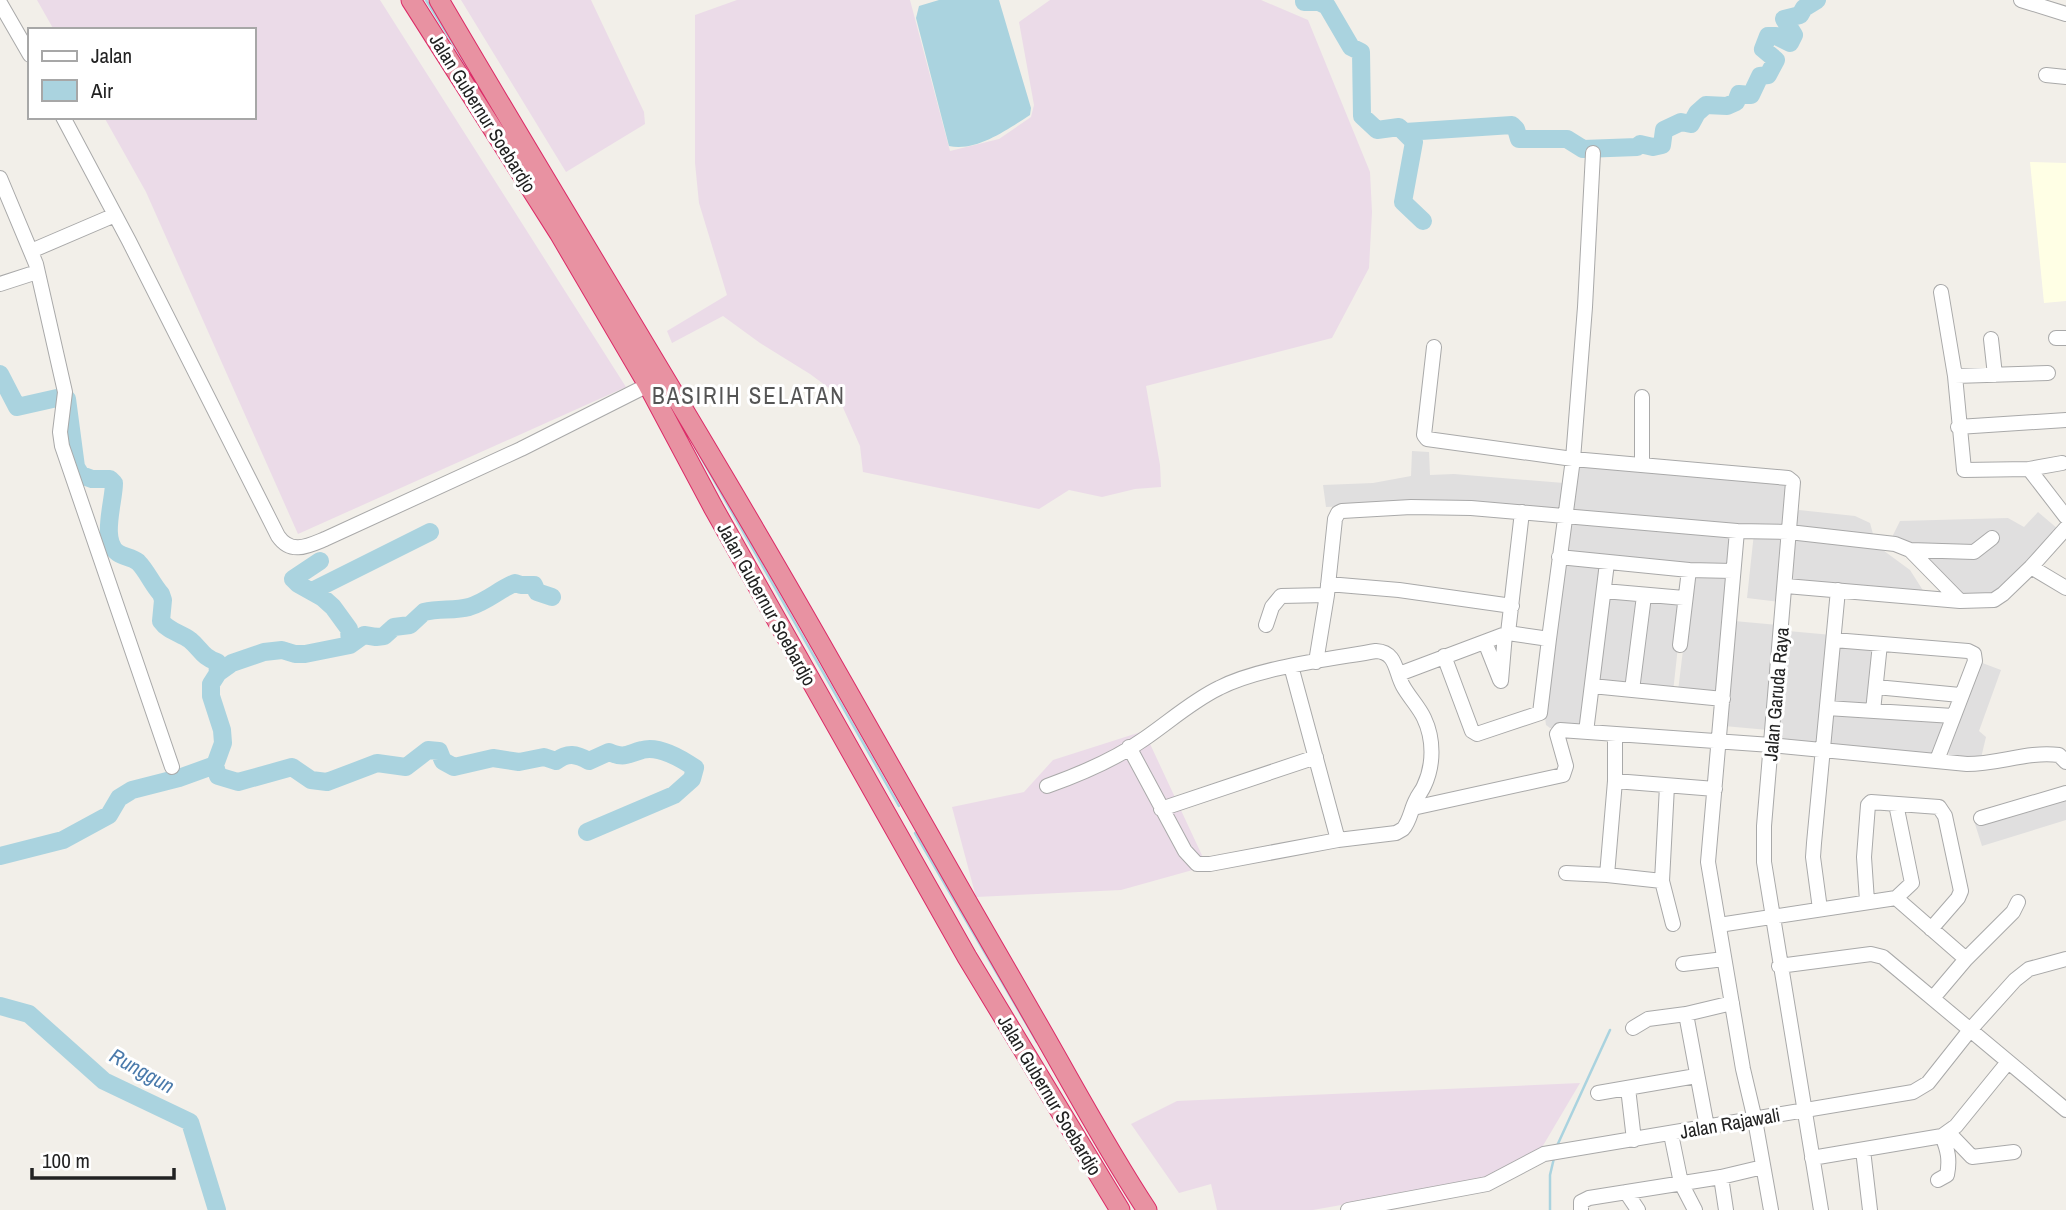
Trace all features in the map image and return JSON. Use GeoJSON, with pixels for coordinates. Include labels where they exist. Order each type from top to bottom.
{"type":"FeatureCollection","features":[{"type":"Feature","properties":{"kind":"highway","name":"Jalan Gubernur Soebardjo"},"geometry":{"type":"LineString","coordinates":[[411,0],[559,233],[648,384],[713,507],[967,957],[1119,1210]]}},
{"type":"Feature","properties":{"kind":"highway","name":"Jalan Gubernur Soebardjo"},"geometry":{"type":"LineString","coordinates":[[439,0],[524,147],[577,229],[680,401],[1147,1210]]}},
{"type":"Feature","properties":{"kind":"highway"},"geometry":{"type":"LineString","coordinates":[[892,825],[915,812]]}},
{"type":"Feature","properties":{"kind":"street"},"geometry":{"type":"LineString","coordinates":[[2021,0],[2066,14]]}},
{"type":"Feature","properties":{"kind":"street"},"geometry":{"type":"LineString","coordinates":[[0,3],[28,52]]}},
{"type":"Feature","properties":{"kind":"street"},"geometry":{"type":"LineString","coordinates":[[2046,75],[2066,78]]}},
{"type":"Feature","properties":{"kind":"street"},"geometry":{"type":"LineString","coordinates":[[64,119],[278,536],[286,545],[293,548],[308,546],[521,449],[648,384]]}},
{"type":"Feature","properties":{"kind":"street"},"geometry":{"type":"LineString","coordinates":[[1444,656],[1472,731],[1477,734],[1540,713],[1573,459],[1585,307],[1592,153]]}},
{"type":"Feature","properties":{"kind":"street"},"geometry":{"type":"LineString","coordinates":[[0,178],[32,251],[37,272],[64,400],[60,432],[62,446],[172,767]]}},
{"type":"Feature","properties":{"kind":"street"},"geometry":{"type":"LineString","coordinates":[[32,251],[115,215]]}},
{"type":"Feature","properties":{"kind":"street"},"geometry":{"type":"LineString","coordinates":[[0,284],[37,272]]}},
{"type":"Feature","properties":{"kind":"street"},"geometry":{"type":"LineString","coordinates":[[1941,292],[1955,376],[1964,470],[2029,469],[2062,463]]}},
{"type":"Feature","properties":{"kind":"street"},"geometry":{"type":"LineString","coordinates":[[1991,339],[1995,375]]}},
{"type":"Feature","properties":{"kind":"street"},"geometry":{"type":"LineString","coordinates":[[1434,346],[1426,407],[1424,435],[1427,439],[1573,459],[1642,465],[1642,397]]}},
{"type":"Feature","properties":{"kind":"street"},"geometry":{"type":"LineString","coordinates":[[1955,376],[2048,373]]}},
{"type":"Feature","properties":{"kind":"street"},"geometry":{"type":"LineString","coordinates":[[1958,427],[2066,420]]}},
{"type":"Feature","properties":{"kind":"street","name":"Jalan Garuda Raya"},"geometry":{"type":"LineString","coordinates":[[1642,465],[1791,479],[1794,484],[1763,862],[1821,1210]]}},
{"type":"Feature","properties":{"kind":"street"},"geometry":{"type":"LineString","coordinates":[[2029,469],[2066,517]]}},
{"type":"Feature","properties":{"kind":"street"},"geometry":{"type":"LineString","coordinates":[[1316,662],[1328,589],[1335,519],[1339,512],[1432,506],[1737,531],[1789,532],[1895,544],[1910,550],[1974,552],[1992,538]]}},
{"type":"Feature","properties":{"kind":"street"},"geometry":{"type":"LineString","coordinates":[[1485,642],[1501,681],[1522,512]]}},
{"type":"Feature","properties":{"kind":"street"},"geometry":{"type":"LineString","coordinates":[[1786,586],[1960,601],[1994,600],[2031,567],[2066,528]]}},
{"type":"Feature","properties":{"kind":"street"},"geometry":{"type":"LineString","coordinates":[[1737,531],[1708,862],[1771,1210]]}},
{"type":"Feature","properties":{"kind":"street"},"geometry":{"type":"LineString","coordinates":[[1910,550],[1960,601]]}},
{"type":"Feature","properties":{"kind":"street"},"geometry":{"type":"LineString","coordinates":[[1559,557],[1689,570],[1733,571]]}},
{"type":"Feature","properties":{"kind":"street"},"geometry":{"type":"LineString","coordinates":[[1586,732],[1607,563]]}},
{"type":"Feature","properties":{"kind":"street"},"geometry":{"type":"LineString","coordinates":[[2031,567],[2066,588]]}},
{"type":"Feature","properties":{"kind":"street"},"geometry":{"type":"LineString","coordinates":[[1680,645],[1689,570]]}},
{"type":"Feature","properties":{"kind":"street"},"geometry":{"type":"LineString","coordinates":[[1266,625],[1275,600],[1281,596],[1328,589],[1399,590],[1512,606]]}},
{"type":"Feature","properties":{"kind":"street"},"geometry":{"type":"LineString","coordinates":[[1820,909],[1814,857],[1839,590]]}},
{"type":"Feature","properties":{"kind":"street"},"geometry":{"type":"LineString","coordinates":[[1604,591],[1684,598]]}},
{"type":"Feature","properties":{"kind":"street"},"geometry":{"type":"LineString","coordinates":[[1632,690],[1644,596]]}},
{"type":"Feature","properties":{"kind":"street"},"geometry":{"type":"LineString","coordinates":[[1399,674],[1506,634],[1549,639]]}},
{"type":"Feature","properties":{"kind":"street"},"geometry":{"type":"LineString","coordinates":[[1834,640],[1972,653],[1975,661],[1937,760]]}},
{"type":"Feature","properties":{"kind":"street"},"geometry":{"type":"LineString","coordinates":[[1873,711],[1880,644]]}},
{"type":"Feature","properties":{"kind":"street"},"geometry":{"type":"LineString","coordinates":[[1047,786],[1070,778],[1129,747],[1217,688],[1236,680],[1292,666],[1382,651],[1392,658],[1402,684],[1425,719],[1431,740],[1430,769],[1406,826],[1396,832],[1210,864],[1198,864],[1185,851],[1129,747]]}},
{"type":"Feature","properties":{"kind":"street"},"geometry":{"type":"LineString","coordinates":[[1292,666],[1338,840]]}},
{"type":"Feature","properties":{"kind":"street"},"geometry":{"type":"LineString","coordinates":[[1592,686],[1723,699]]}},
{"type":"Feature","properties":{"kind":"street"},"geometry":{"type":"LineString","coordinates":[[1876,687],[1960,695]]}},
{"type":"Feature","properties":{"kind":"street"},"geometry":{"type":"LineString","coordinates":[[1827,708],[1953,716]]}},
{"type":"Feature","properties":{"kind":"street"},"geometry":{"type":"LineString","coordinates":[[1413,808],[1561,776],[1567,771],[1558,732],[1718,741],[1984,764],[2043,753],[2059,755],[2066,762]]}},
{"type":"Feature","properties":{"kind":"street"},"geometry":{"type":"LineString","coordinates":[[1607,875],[1615,781],[1615,734]]}},
{"type":"Feature","properties":{"kind":"street"},"geometry":{"type":"LineString","coordinates":[[1161,809],[1316,757]]}},
{"type":"Feature","properties":{"kind":"street"},"geometry":{"type":"LineString","coordinates":[[1615,781],[1715,789]]}},
{"type":"Feature","properties":{"kind":"street"},"geometry":{"type":"LineString","coordinates":[[1667,786],[1661,881],[1673,924]]}},
{"type":"Feature","properties":{"kind":"street"},"geometry":{"type":"LineString","coordinates":[[1980,818],[2066,793]]}},
{"type":"Feature","properties":{"kind":"street"},"geometry":{"type":"LineString","coordinates":[[1867,901],[1864,857],[1866,810],[1871,802],[1936,806],[1945,816],[1961,891],[1931,929]]}},
{"type":"Feature","properties":{"kind":"street"},"geometry":{"type":"LineString","coordinates":[[1719,925],[1896,898],[1912,883],[1896,804]]}},
{"type":"Feature","properties":{"kind":"street"},"geometry":{"type":"LineString","coordinates":[[1566,873],[1661,881]]}},
{"type":"Feature","properties":{"kind":"street"},"geometry":{"type":"LineString","coordinates":[[1896,898],[1966,959]]}},
{"type":"Feature","properties":{"kind":"street"},"geometry":{"type":"LineString","coordinates":[[1933,998],[1966,959],[2011,915],[2018,902]]}},
{"type":"Feature","properties":{"kind":"street"},"geometry":{"type":"LineString","coordinates":[[1779,966],[1864,954],[1878,955],[2066,1110]]}},
{"type":"Feature","properties":{"kind":"street"},"geometry":{"type":"LineString","coordinates":[[1683,964],[1724,959]]}},
{"type":"Feature","properties":{"kind":"street","name":"Jalan Rajawali"},"geometry":{"type":"LineString","coordinates":[[1349,1210],[1487,1184],[1544,1154],[1901,1095],[1922,1088],[1970,1030],[2023,974],[2029,969],[2066,959]]}},
{"type":"Feature","properties":{"kind":"street"},"geometry":{"type":"LineString","coordinates":[[1633,1028],[1648,1019],[1686,1014],[1732,1003]]}},
{"type":"Feature","properties":{"kind":"street"},"geometry":{"type":"LineString","coordinates":[[1686,1014],[1707,1127]]}},
{"type":"Feature","properties":{"kind":"street"},"geometry":{"type":"LineString","coordinates":[[1812,1158],[1945,1134],[2008,1062]]}},
{"type":"Feature","properties":{"kind":"street"},"geometry":{"type":"LineString","coordinates":[[1598,1093],[1696,1076]]}},
{"type":"Feature","properties":{"kind":"street"},"geometry":{"type":"LineString","coordinates":[[1628,1088],[1634,1140]]}},
{"type":"Feature","properties":{"kind":"street"},"geometry":{"type":"LineString","coordinates":[[1671,1134],[1681,1183],[1695,1210]]}},
{"type":"Feature","properties":{"kind":"street"},"geometry":{"type":"LineString","coordinates":[[1945,1134],[1972,1157],[2014,1152]]}},
{"type":"Feature","properties":{"kind":"street"},"geometry":{"type":"LineString","coordinates":[[1938,1180],[1947,1175],[1949,1165],[1945,1134]]}},
{"type":"Feature","properties":{"kind":"street"},"geometry":{"type":"LineString","coordinates":[[1863,1150],[1870,1210]]}},
{"type":"Feature","properties":{"kind":"street"},"geometry":{"type":"LineString","coordinates":[[1581,1210],[1579,1205],[1584,1200],[1721,1177],[1763,1167]]}},
{"type":"Feature","properties":{"kind":"street"},"geometry":{"type":"LineString","coordinates":[[1721,1177],[1726,1210]]}},
{"type":"Feature","properties":{"kind":"street"},"geometry":{"type":"LineString","coordinates":[[1626,1192],[1639,1210]]}},
{"type":"Feature","properties":{"kind":"shaded area"},"geometry":{"type":"Polygon","coordinates":[[[37,0],[380,0],[626,387],[298,534],[146,192],[105,119],[256,119],[256,28],[53,28],[37,0]]]}},
{"type":"Feature","properties":{"kind":"shaded area"},"geometry":{"type":"Polygon","coordinates":[[[461,0],[591,0],[644,112],[645,124],[566,172],[461,0]]]}},
{"type":"Feature","properties":{"kind":"shaded area"},"geometry":{"type":"Polygon","coordinates":[[[737,0],[910,0],[950,151],[999,139],[1031,117],[1034,105],[1019,22],[1050,0],[1261,0],[1308,20],[1370,172],[1372,212],[1369,268],[1332,338],[1146,386],[1160,465],[1161,487],[1135,489],[1102,497],[1069,490],[1039,509],[863,472],[860,446],[837,394],[810,374],[723,316],[672,343],[667,331],[727,295],[699,203],[695,163],[695,15],[737,0]]]}},
{"type":"Feature","properties":{"kind":"shaded area"},"geometry":{"type":"Polygon","coordinates":[[[2030,162],[2066,163],[2066,301],[2044,303],[2030,162]]]}},
{"type":"Feature","properties":{"kind":"shaded area"},"geometry":{"type":"Polygon","coordinates":[[[1412,451],[1429,452],[1430,475],[1454,474],[1564,483],[1562,510],[1452,501],[1326,507],[1323,485],[1373,483],[1411,476],[1412,451]]]}},
{"type":"Feature","properties":{"kind":"shaded area"},"geometry":{"type":"Polygon","coordinates":[[[1574,462],[1790,484],[1787,527],[1569,514],[1574,462]]]}},
{"type":"Feature","properties":{"kind":"shaded area"},"geometry":{"type":"Polygon","coordinates":[[[1799,510],[1855,516],[1870,523],[1876,545],[1910,570],[1924,592],[1793,581],[1795,518],[1799,510]]]}},
{"type":"Feature","properties":{"kind":"shaded area"},"geometry":{"type":"Polygon","coordinates":[[[2038,512],[2058,529],[1997,597],[1960,595],[1894,540],[1893,535],[1900,521],[2008,518],[2024,527],[2038,512]]]}},
{"type":"Feature","properties":{"kind":"shaded area"},"geometry":{"type":"Polygon","coordinates":[[[1568,518],[1735,532],[1732,568],[1565,554],[1568,518]]]}},
{"type":"Feature","properties":{"kind":"shaded area"},"geometry":{"type":"Polygon","coordinates":[[[1754,533],[1787,537],[1780,602],[1747,598],[1754,533]]]}},
{"type":"Feature","properties":{"kind":"shaded area"},"geometry":{"type":"Polygon","coordinates":[[[1563,563],[1602,564],[1588,724],[1577,728],[1550,728],[1546,725],[1544,710],[1563,563]]]}},
{"type":"Feature","properties":{"kind":"shaded area"},"geometry":{"type":"Polygon","coordinates":[[[1728,573],[1720,691],[1678,691],[1692,576],[1728,573]]]}},
{"type":"Feature","properties":{"kind":"shaded area"},"geometry":{"type":"Polygon","coordinates":[[[1607,593],[1644,597],[1634,688],[1597,684],[1607,593]]]}},
{"type":"Feature","properties":{"kind":"shaded area"},"geometry":{"type":"Polygon","coordinates":[[[1646,597],[1683,601],[1673,692],[1636,688],[1646,597]]]}},
{"type":"Feature","properties":{"kind":"shaded area"},"geometry":{"type":"Polygon","coordinates":[[[1734,621],[1778,625],[1768,730],[1724,726],[1734,621]]]}},
{"type":"Feature","properties":{"kind":"shaded area"},"geometry":{"type":"Polygon","coordinates":[[[1788,631],[1832,635],[1821,749],[1777,745],[1788,631]]]}},
{"type":"Feature","properties":{"kind":"shaded area"},"geometry":{"type":"Polygon","coordinates":[[[1837,642],[1879,646],[1873,708],[1831,704],[1837,642]]]}},
{"type":"Feature","properties":{"kind":"shaded area"},"geometry":{"type":"Polygon","coordinates":[[[1977,661],[2001,670],[1979,731],[1986,737],[1981,758],[1949,759],[1948,748],[1977,661]]]}},
{"type":"Feature","properties":{"kind":"shaded area"},"geometry":{"type":"Polygon","coordinates":[[[1832,707],[1947,718],[1943,757],[1828,746],[1832,707]]]}},
{"type":"Feature","properties":{"kind":"shaded area"},"geometry":{"type":"Polygon","coordinates":[[[1144,731],[1207,866],[1121,890],[976,897],[952,807],[1024,792],[1053,760],[1144,731]]]}},
{"type":"Feature","properties":{"kind":"shaded area"},"geometry":{"type":"Polygon","coordinates":[[[2066,797],[2066,820],[1982,846],[1975,824],[2066,797]]]}},
{"type":"Feature","properties":{"kind":"shaded area"},"geometry":{"type":"Polygon","coordinates":[[[1580,1083],[1541,1149],[1488,1179],[1313,1210],[1217,1210],[1211,1184],[1179,1193],[1131,1124],[1177,1101],[1580,1083]]]}},
{"type":"Feature","properties":{"kind":"water"},"geometry":{"type":"Polygon","coordinates":[[[939,0],[999,0],[1031,108],[1030,115],[1012,127],[970,146],[949,146],[916,18],[919,6],[939,0]]]}},
{"type":"Feature","properties":{"kind":"waterway"},"geometry":{"type":"LineString","coordinates":[[426,0],[467,66]]}},
{"type":"Feature","properties":{"kind":"waterway"},"geometry":{"type":"LineString","coordinates":[[1304,0],[1327,6],[1351,47],[1361,52],[1362,116],[1377,130],[1399,127],[1414,142],[1403,202],[1423,221]]}},
{"type":"Feature","properties":{"kind":"waterway"},"geometry":{"type":"LineString","coordinates":[[1405,132],[1512,125],[1519,139],[1567,139],[1583,149],[1637,147],[1640,144],[1653,147],[1662,145],[1664,130],[1681,122],[1691,124],[1697,113],[1706,105],[1727,106],[1736,102],[1739,94],[1751,95],[1760,76],[1768,75],[1776,60],[1763,49],[1768,36],[1776,36],[1790,43],[1794,35],[1784,19],[1800,15],[1804,8],[1817,0]]}},
{"type":"Feature","properties":{"kind":"waterway"},"geometry":{"type":"LineString","coordinates":[[0,374],[17,407],[57,398],[67,399],[76,467],[81,475],[92,479],[110,479],[114,483],[109,521],[113,547],[118,553],[138,562],[161,594],[161,621],[217,662],[218,673],[211,684],[211,696],[222,730],[223,743],[215,765],[218,776],[238,782],[292,767],[311,780],[327,782],[377,763],[406,767],[428,750],[439,751],[443,761],[454,767],[493,758],[519,762],[544,757],[556,761],[572,755],[589,761],[609,752],[623,755],[655,749],[695,768],[692,779],[674,795],[587,832]]}},
{"type":"Feature","properties":{"kind":"waterway"},"geometry":{"type":"LineString","coordinates":[[695,447],[899,806]]}},
{"type":"Feature","properties":{"kind":"waterway"},"geometry":{"type":"LineString","coordinates":[[312,591],[430,532]]}},
{"type":"Feature","properties":{"kind":"waterway"},"geometry":{"type":"LineString","coordinates":[[320,561],[293,579],[333,607],[349,629],[350,645]]}},
{"type":"Feature","properties":{"kind":"waterway"},"geometry":{"type":"LineString","coordinates":[[218,673],[232,663],[264,652],[282,650],[305,654],[350,645],[364,635],[384,636],[394,627],[410,625],[424,612],[469,607],[515,583],[534,585],[537,592],[552,597]]}},
{"type":"Feature","properties":{"kind":"waterway"},"geometry":{"type":"LineString","coordinates":[[0,856],[63,840],[109,815],[119,798],[132,790],[215,765]]}},
{"type":"Feature","properties":{"kind":"waterway"},"geometry":{"type":"LineString","coordinates":[[915,833],[1037,1042]]}},
{"type":"Feature","properties":{"kind":"waterway","name":"Runggun"},"geometry":{"type":"LineString","coordinates":[[0,1006],[29,1014],[104,1081],[190,1122],[217,1210]]}},
{"type":"Feature","properties":{"kind":"waterway"},"geometry":{"type":"LineString","coordinates":[[1556,1148],[1610,1030]]}},
{"type":"Feature","properties":{"kind":"waterway"},"geometry":{"type":"LineString","coordinates":[[1550,1210],[1550,1175],[1554,1158]]}},
{"type":"Feature","properties":{"kind":"district","name":"BASIRIH SELATAN"},"geometry":{"type":"Point","coordinates":[749,396]}}]}
